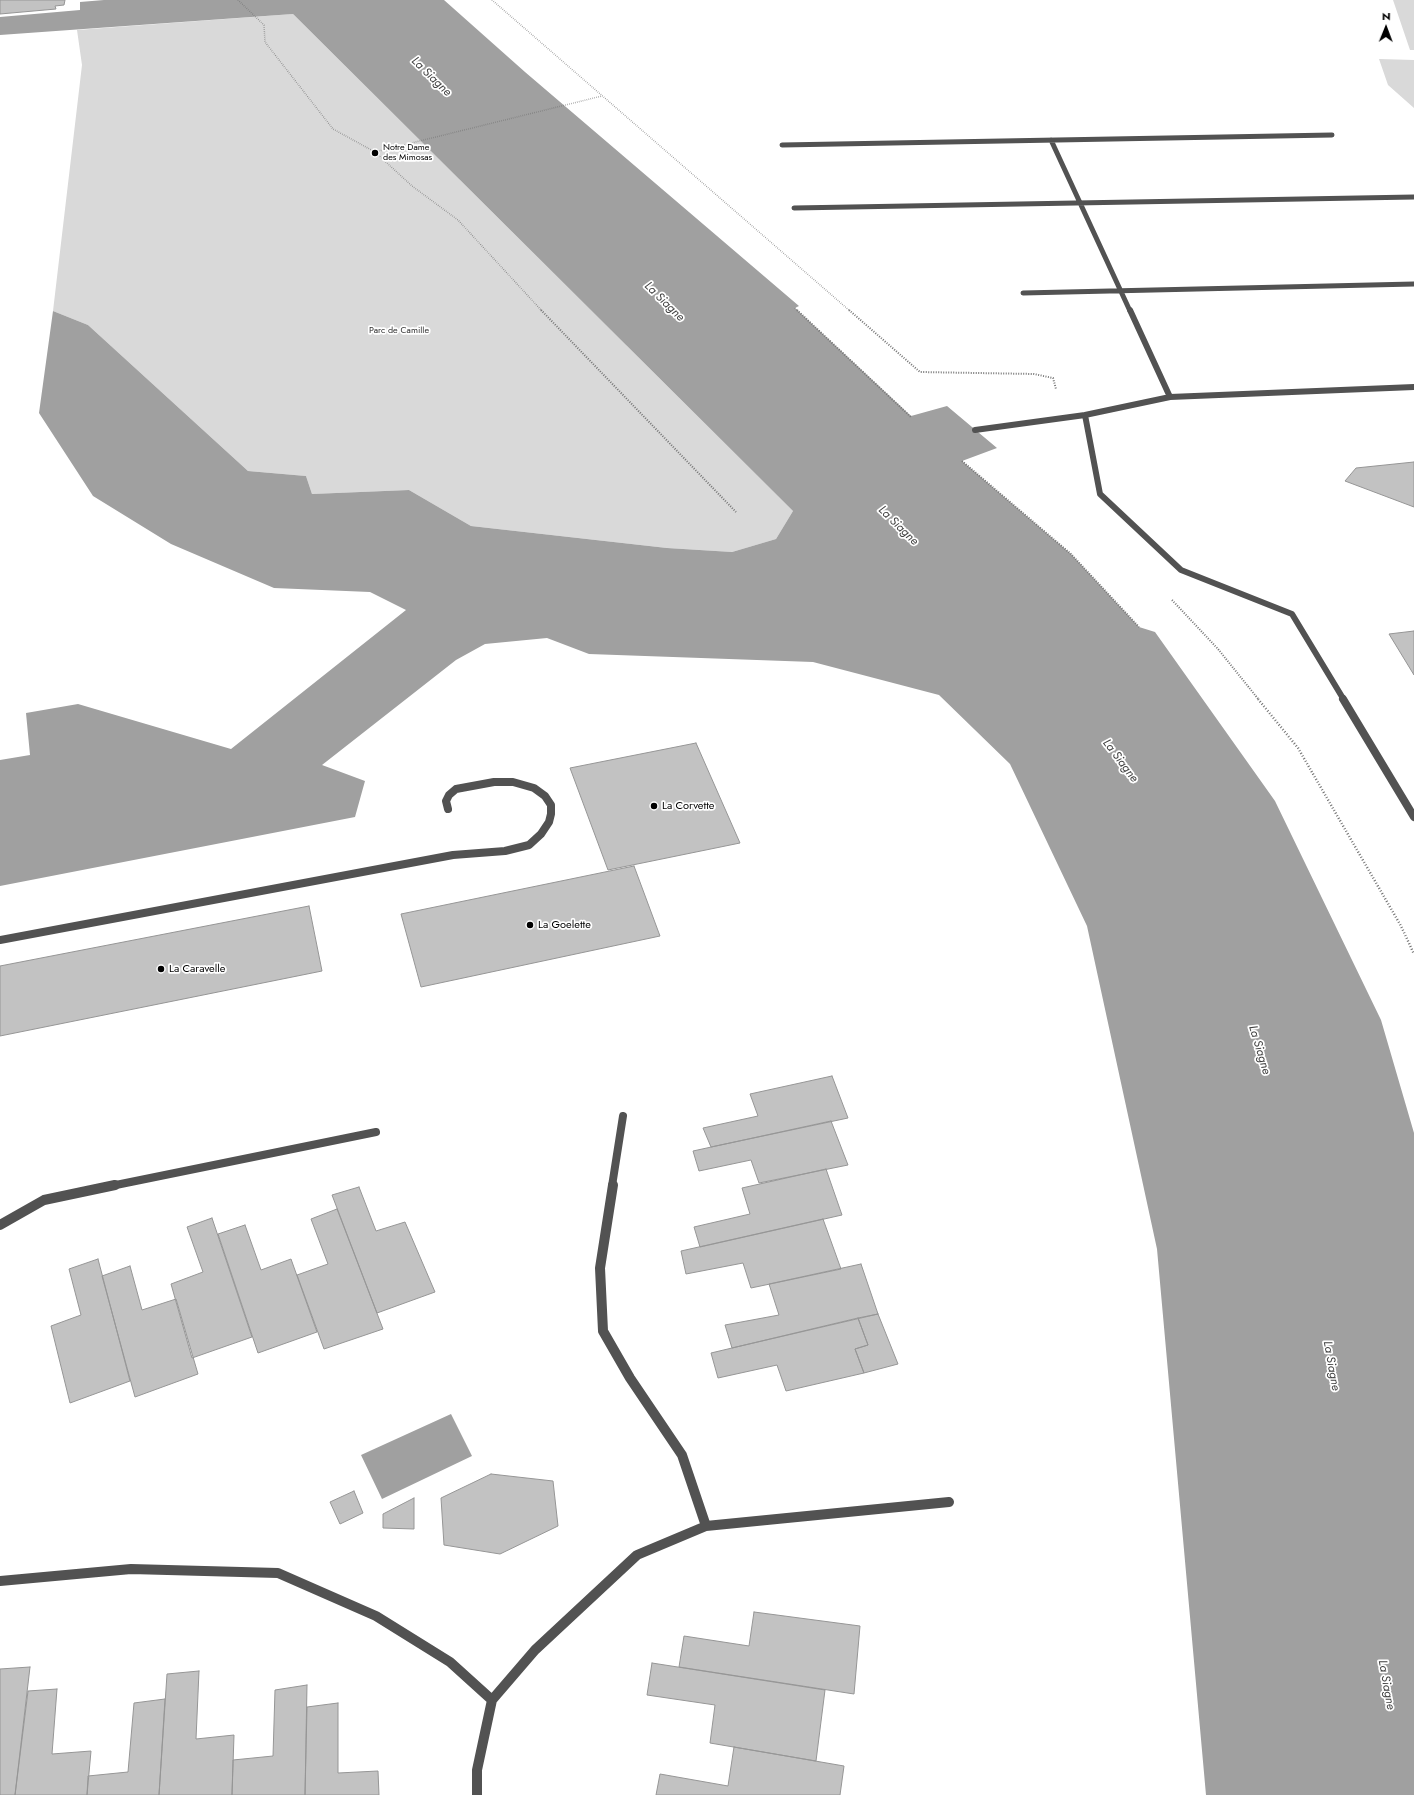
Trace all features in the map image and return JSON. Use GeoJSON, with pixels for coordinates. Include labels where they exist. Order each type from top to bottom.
{"type":"FeatureCollection","features":[{"type":"Feature","properties":{"kind":"lane"},"geometry":{"type":"LineString","coordinates":[[782,145],[1332,135]]}},
{"type":"Feature","properties":{"kind":"lane"},"geometry":{"type":"LineString","coordinates":[[1051,140],[1170,397]]}},
{"type":"Feature","properties":{"kind":"lane"},"geometry":{"type":"LineString","coordinates":[[794,208],[1414,196]]}},
{"type":"Feature","properties":{"kind":"lane"},"geometry":{"type":"LineString","coordinates":[[1024,293],[1414,284]]}},
{"type":"Feature","properties":{"kind":"lane"},"geometry":{"type":"LineString","coordinates":[[975,430],[1085,415],[1170,397],[1414,387]]}},
{"type":"Feature","properties":{"kind":"lane"},"geometry":{"type":"LineString","coordinates":[[1085,415],[1100,494],[1181,570],[1292,614],[1414,817]]}},
{"type":"Feature","properties":{"kind":"lane"},"geometry":{"type":"LineString","coordinates":[[0,940],[453,855],[505,851],[529,845],[541,834],[549,822],[551,814],[551,805],[545,796],[534,788],[513,782],[494,782],[456,789],[449,795],[446,801],[448,809]]}},
{"type":"Feature","properties":{"kind":"lane"},"geometry":{"type":"LineString","coordinates":[[623,1116],[600,1268],[603,1331],[630,1378],[682,1455],[706,1526]]}},
{"type":"Feature","properties":{"kind":"lane"},"geometry":{"type":"LineString","coordinates":[[0,1224],[44,1200],[376,1132]]}},
{"type":"Feature","properties":{"kind":"lane"},"geometry":{"type":"LineString","coordinates":[[477,1795],[477,1770],[492,1700],[535,1650],[637,1555],[706,1526],[949,1502]]}},
{"type":"Feature","properties":{"kind":"lane"},"geometry":{"type":"LineString","coordinates":[[0,1581],[131,1569],[278,1573],[376,1616],[450,1662],[492,1700]]}},
{"type":"Feature","properties":{"kind":"path"},"geometry":{"type":"LineString","coordinates":[[238,0],[264,25],[265,42],[333,129],[375,152],[412,186],[458,220],[535,303],[736,512]]}},
{"type":"Feature","properties":{"kind":"path"},"geometry":{"type":"LineString","coordinates":[[492,0],[920,372],[1034,374],[1053,378],[1062,418]]}},
{"type":"Feature","properties":{"kind":"path"},"geometry":{"type":"LineString","coordinates":[[375,152],[602,96]]}},
{"type":"Feature","properties":{"kind":"path"},"geometry":{"type":"LineString","coordinates":[[795,308],[911,417]]}},
{"type":"Feature","properties":{"kind":"path"},"geometry":{"type":"LineString","coordinates":[[962,461],[1071,554],[1139,627]]}},
{"type":"Feature","properties":{"kind":"path"},"geometry":{"type":"LineString","coordinates":[[1170,598],[1218,649],[1298,748],[1401,926],[1414,954]]}},
{"type":"Feature","properties":{"kind":"green space"},"geometry":{"type":"Polygon","coordinates":[[[1393,0],[1414,0],[1414,50],[1410,50],[1393,0]]]}},
{"type":"Feature","properties":{"kind":"green space","name":"Parc de Camille"},"geometry":{"type":"Polygon","coordinates":[[[293,14],[793,511],[776,539],[732,552],[667,548],[471,526],[409,490],[312,494],[306,476],[248,471],[88,325],[53,311],[82,65],[77,30],[293,14]]]}},
{"type":"Feature","properties":{"kind":"green space"},"geometry":{"type":"Polygon","coordinates":[[[1379,59],[1414,60],[1414,108],[1388,85],[1379,59]]]}},
{"type":"Feature","properties":{"kind":"water","name":"La Siagne"},"geometry":{"type":"Polygon","coordinates":[[[104,0],[444,0],[525,72],[799,306],[795,308],[911,416],[947,406],[997,448],[962,461],[1071,554],[1139,627],[1155,632],[1275,801],[1381,1020],[1414,1133],[1414,1795],[1206,1795],[1157,1249],[1087,926],[1010,764],[939,695],[813,662],[589,654],[547,638],[485,644],[456,660],[322,765],[365,781],[355,817],[0,886],[0,760],[30,755],[26,713],[78,704],[231,749],[406,610],[370,592],[274,588],[171,544],[93,496],[39,413],[53,311],[88,325],[248,471],[306,476],[312,494],[409,490],[471,526],[667,548],[732,552],[776,539],[793,511],[293,14],[0,35],[0,17],[80,10],[80,2],[104,0]]]}},
{"type":"Feature","properties":{"kind":"water"},"geometry":{"type":"Polygon","coordinates":[[[451,1414],[472,1456],[382,1499],[361,1455],[451,1414]]]}},
{"type":"Feature","properties":{"kind":"building"},"geometry":{"type":"Polygon","coordinates":[[[0,0],[65,0],[64,5],[55,6],[56,9],[0,14],[0,0]]]}},
{"type":"Feature","properties":{"kind":"building"},"geometry":{"type":"Polygon","coordinates":[[[1414,462],[1414,507],[1345,481],[1356,468],[1414,462]]]}},
{"type":"Feature","properties":{"kind":"building"},"geometry":{"type":"Polygon","coordinates":[[[1414,631],[1414,675],[1389,634],[1414,631]]]}},
{"type":"Feature","properties":{"kind":"building","name":"La Corvette"},"geometry":{"type":"Polygon","coordinates":[[[696,743],[740,843],[608,870],[570,768],[696,743]]]}},
{"type":"Feature","properties":{"kind":"building","name":"La Goelette"},"geometry":{"type":"Polygon","coordinates":[[[634,866],[660,936],[421,987],[401,914],[634,866]]]}},
{"type":"Feature","properties":{"kind":"building","name":"La Caravelle"},"geometry":{"type":"Polygon","coordinates":[[[309,906],[322,971],[0,1036],[0,966],[309,906]]]}},
{"type":"Feature","properties":{"kind":"building"},"geometry":{"type":"Polygon","coordinates":[[[832,1076],[848,1118],[711,1147],[703,1128],[758,1116],[750,1094],[832,1076]]]}},
{"type":"Feature","properties":{"kind":"building"},"geometry":{"type":"Polygon","coordinates":[[[831,1121],[848,1165],[759,1183],[751,1160],[699,1171],[693,1151],[831,1121]]]}},
{"type":"Feature","properties":{"kind":"building"},"geometry":{"type":"Polygon","coordinates":[[[826,1169],[842,1215],[700,1247],[694,1227],[750,1214],[742,1188],[826,1169]]]}},
{"type":"Feature","properties":{"kind":"building"},"geometry":{"type":"Polygon","coordinates":[[[359,1187],[376,1231],[405,1222],[435,1292],[377,1313],[332,1195],[359,1187]]]}},
{"type":"Feature","properties":{"kind":"building"},"geometry":{"type":"Polygon","coordinates":[[[337,1209],[383,1329],[324,1349],[297,1275],[328,1264],[311,1219],[337,1209]]]}},
{"type":"Feature","properties":{"kind":"building"},"geometry":{"type":"Polygon","coordinates":[[[212,1218],[252,1337],[192,1358],[171,1284],[203,1272],[187,1227],[212,1218]]]}},
{"type":"Feature","properties":{"kind":"building"},"geometry":{"type":"Polygon","coordinates":[[[823,1219],[841,1269],[751,1288],[743,1263],[686,1274],[681,1251],[823,1219]]]}},
{"type":"Feature","properties":{"kind":"building"},"geometry":{"type":"Polygon","coordinates":[[[245,1225],[261,1270],[291,1259],[317,1332],[258,1353],[218,1234],[245,1225]]]}},
{"type":"Feature","properties":{"kind":"building"},"geometry":{"type":"Polygon","coordinates":[[[98,1259],[130,1381],[70,1403],[51,1326],[81,1315],[69,1269],[98,1259]]]}},
{"type":"Feature","properties":{"kind":"building"},"geometry":{"type":"Polygon","coordinates":[[[861,1264],[878,1314],[732,1348],[725,1325],[779,1315],[769,1284],[861,1264]]]}},
{"type":"Feature","properties":{"kind":"building"},"geometry":{"type":"Polygon","coordinates":[[[130,1266],[142,1310],[176,1299],[198,1374],[135,1397],[102,1276],[130,1266]]]}},
{"type":"Feature","properties":{"kind":"building"},"geometry":{"type":"Polygon","coordinates":[[[878,1314],[898,1364],[864,1373],[855,1349],[868,1345],[858,1318],[878,1314]]]}},
{"type":"Feature","properties":{"kind":"building"},"geometry":{"type":"Polygon","coordinates":[[[858,1318],[868,1345],[855,1349],[864,1373],[786,1391],[777,1365],[718,1378],[711,1353],[858,1318]]]}},
{"type":"Feature","properties":{"kind":"building"},"geometry":{"type":"Polygon","coordinates":[[[491,1474],[553,1481],[558,1526],[500,1554],[444,1545],[441,1498],[491,1474]]]}},
{"type":"Feature","properties":{"kind":"building"},"geometry":{"type":"Polygon","coordinates":[[[354,1491],[363,1513],[340,1524],[330,1502],[354,1491]]]}},
{"type":"Feature","properties":{"kind":"building"},"geometry":{"type":"Polygon","coordinates":[[[414,1498],[414,1529],[383,1528],[383,1514],[414,1498]]]}},
{"type":"Feature","properties":{"kind":"building"},"geometry":{"type":"Polygon","coordinates":[[[754,1612],[860,1626],[854,1694],[679,1667],[684,1636],[749,1646],[754,1612]]]}},
{"type":"Feature","properties":{"kind":"building"},"geometry":{"type":"Polygon","coordinates":[[[652,1663],[825,1690],[816,1761],[710,1743],[715,1705],[647,1695],[652,1663]]]}},
{"type":"Feature","properties":{"kind":"building"},"geometry":{"type":"Polygon","coordinates":[[[30,1667],[15,1795],[0,1795],[0,1669],[30,1667]]]}},
{"type":"Feature","properties":{"kind":"building"},"geometry":{"type":"Polygon","coordinates":[[[199,1671],[196,1739],[234,1735],[232,1795],[159,1795],[167,1674],[199,1671]]]}},
{"type":"Feature","properties":{"kind":"building"},"geometry":{"type":"Polygon","coordinates":[[[307,1685],[305,1795],[232,1795],[233,1760],[273,1756],[275,1690],[307,1685]]]}},
{"type":"Feature","properties":{"kind":"building"},"geometry":{"type":"Polygon","coordinates":[[[57,1689],[52,1754],[91,1751],[87,1795],[15,1795],[28,1691],[57,1689]]]}},
{"type":"Feature","properties":{"kind":"building"},"geometry":{"type":"Polygon","coordinates":[[[165,1699],[159,1795],[87,1795],[88,1776],[128,1772],[134,1703],[165,1699]]]}},
{"type":"Feature","properties":{"kind":"building"},"geometry":{"type":"Polygon","coordinates":[[[338,1703],[338,1773],[378,1771],[379,1795],[305,1795],[307,1707],[338,1703]]]}},
{"type":"Feature","properties":{"kind":"building"},"geometry":{"type":"Polygon","coordinates":[[[734,1747],[844,1766],[840,1795],[656,1795],[660,1774],[728,1786],[734,1747]]]}},
{"type":"Feature","properties":{"kind":"place","name":"Notre Dame des Mimosas"},"geometry":{"type":"Point","coordinates":[375,153]}},
{"type":"Feature","properties":{"kind":"place","name":"La Corvette"},"geometry":{"type":"Point","coordinates":[654,806]}},
{"type":"Feature","properties":{"kind":"place","name":"La Goelette"},"geometry":{"type":"Point","coordinates":[530,925]}},
{"type":"Feature","properties":{"kind":"place","name":"La Caravelle"},"geometry":{"type":"Point","coordinates":[161,969]}}]}
